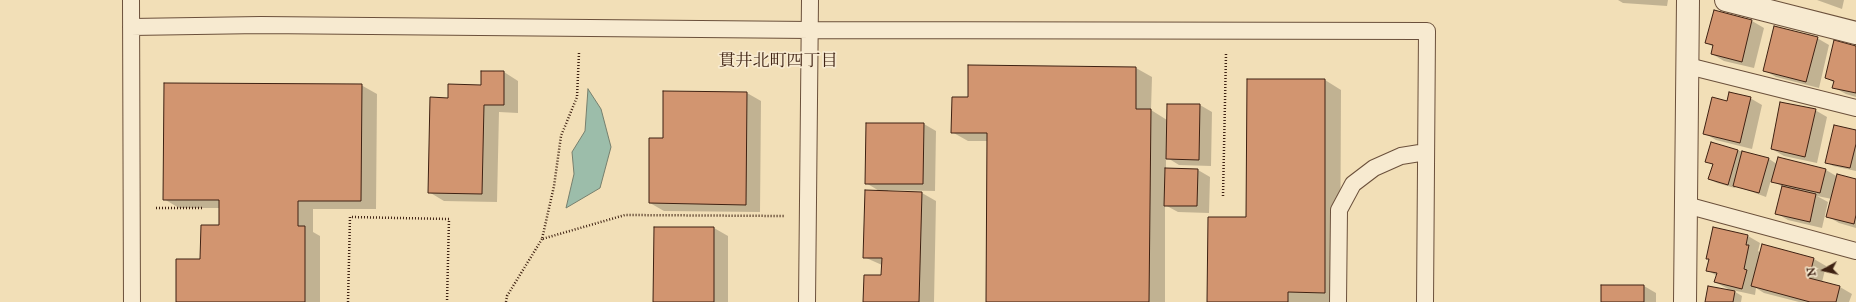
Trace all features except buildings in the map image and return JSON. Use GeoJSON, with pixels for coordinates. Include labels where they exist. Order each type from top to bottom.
{"type":"FeatureCollection","features":[{"type":"Feature","properties":{"kind":"street"},"geometry":{"type":"LineString","coordinates":[[1685,302],[1688,0]]}},
{"type":"Feature","properties":{"kind":"street"},"geometry":{"type":"LineString","coordinates":[[1726,0],[1856,33]]}},
{"type":"Feature","properties":{"kind":"lane"},"geometry":{"type":"LineString","coordinates":[[131,0],[132,302]]}},
{"type":"Feature","properties":{"kind":"lane"},"geometry":{"type":"LineString","coordinates":[[807,302],[810,0]]}},
{"type":"Feature","properties":{"kind":"lane"},"geometry":{"type":"LineString","coordinates":[[131,27],[261,25],[810,30],[1427,31],[1425,302]]}},
{"type":"Feature","properties":{"kind":"lane"},"geometry":{"type":"LineString","coordinates":[[1688,66],[1856,108]]}},
{"type":"Feature","properties":{"kind":"lane"},"geometry":{"type":"LineString","coordinates":[[1338,302],[1339,210],[1353,184],[1374,168],[1401,156],[1426,152]]}},
{"type":"Feature","properties":{"kind":"lane"},"geometry":{"type":"LineString","coordinates":[[1686,205],[1856,251]]}},
{"type":"Feature","properties":{"kind":"path"},"geometry":{"type":"LineString","coordinates":[[506,302],[507,296],[542,239],[554,186],[561,136],[577,97],[579,28]]}},
{"type":"Feature","properties":{"kind":"path"},"geometry":{"type":"LineString","coordinates":[[1223,196],[1226,31]]}},
{"type":"Feature","properties":{"kind":"path"},"geometry":{"type":"LineString","coordinates":[[131,208],[203,208]]}},
{"type":"Feature","properties":{"kind":"path"},"geometry":{"type":"LineString","coordinates":[[542,239],[625,215],[808,216]]}},
{"type":"Feature","properties":{"kind":"path"},"geometry":{"type":"LineString","coordinates":[[348,302],[350,217],[449,219],[447,302]]}},
{"type":"Feature","properties":{"kind":"shaded area"},"geometry":{"type":"Polygon","coordinates":[[[588,89],[601,109],[611,147],[600,188],[566,208],[574,174],[572,152],[585,131],[588,89]]]}},
{"type":"Feature","properties":{"kind":"district","name":"貫井北町四丁目"},"geometry":{"type":"Point","coordinates":[778,62]}}]}
